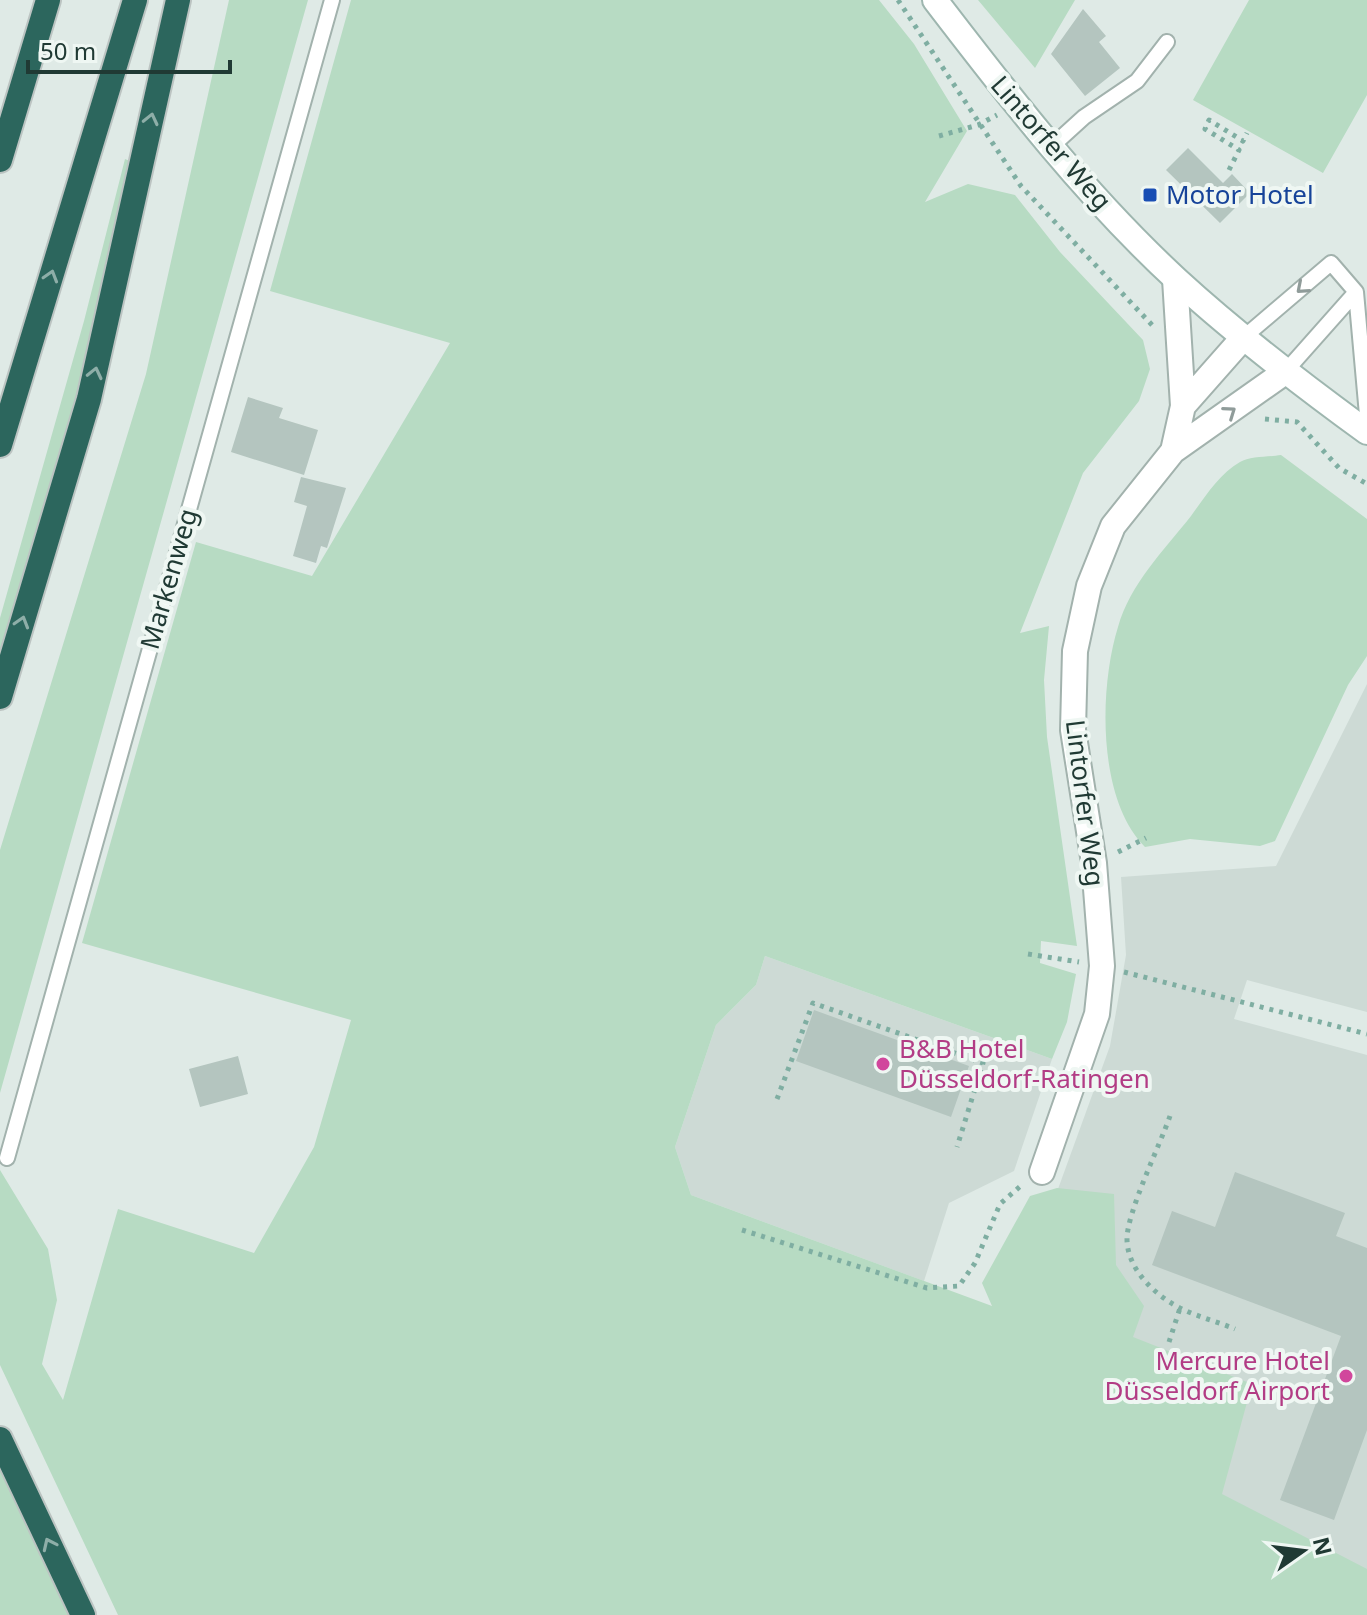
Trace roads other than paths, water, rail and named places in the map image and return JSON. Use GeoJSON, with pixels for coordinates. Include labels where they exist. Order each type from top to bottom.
{"type":"FeatureCollection","features":[{"type":"Feature","properties":{"kind":"highway"},"geometry":{"type":"LineString","coordinates":[[0,160],[48,0]]}},
{"type":"Feature","properties":{"kind":"highway"},"geometry":{"type":"LineString","coordinates":[[0,445],[135,0]]}},
{"type":"Feature","properties":{"kind":"highway"},"geometry":{"type":"LineString","coordinates":[[0,697],[89,399],[178,0]]}},
{"type":"Feature","properties":{"kind":"highway"},"geometry":{"type":"LineString","coordinates":[[0,1439],[83,1615]]}},
{"type":"Feature","properties":{"kind":"street","name":"Lintorfer Weg"},"geometry":{"type":"LineString","coordinates":[[935,0],[1051,147],[1175,279],[1285,372],[1367,432]]}},
{"type":"Feature","properties":{"kind":"street","name":"Lintorfer Weg"},"geometry":{"type":"LineString","coordinates":[[1173,451],[1183,406],[1175,279]]}},
{"type":"Feature","properties":{"kind":"street","name":"Lintorfer Weg"},"geometry":{"type":"LineString","coordinates":[[1183,406],[1243,338]]}},
{"type":"Feature","properties":{"kind":"street","name":"Lintorfer Weg"},"geometry":{"type":"LineString","coordinates":[[1042,1172],[1097,1014],[1102,966],[1094,863],[1073,730],[1075,651],[1089,586],[1113,526],[1173,451],[1285,372]]}},
{"type":"Feature","properties":{"kind":"lane","name":"Markenweg"},"geometry":{"type":"LineString","coordinates":[[7,1158],[332,0]]}},
{"type":"Feature","properties":{"kind":"lane"},"geometry":{"type":"LineString","coordinates":[[1051,147],[1084,117],[1137,81],[1167,42]]}},
{"type":"Feature","properties":{"kind":"lane"},"geometry":{"type":"LineString","coordinates":[[1243,338],[1331,263],[1356,292],[1367,415]]}},
{"type":"Feature","properties":{"kind":"lane"},"geometry":{"type":"LineString","coordinates":[[1285,372],[1356,292]]}},
{"type":"Feature","properties":{"kind":"place","name":"Motor Hotel"},"geometry":{"type":"Point","coordinates":[1150,195]}},
{"type":"Feature","properties":{"kind":"place","name":"B&B Hotel Düsseldorf-Ratingen"},"geometry":{"type":"Point","coordinates":[883,1064]}},
{"type":"Feature","properties":{"kind":"place","name":"Mercure Hotel Düsseldorf Airport"},"geometry":{"type":"Point","coordinates":[1346,1376]}}]}
